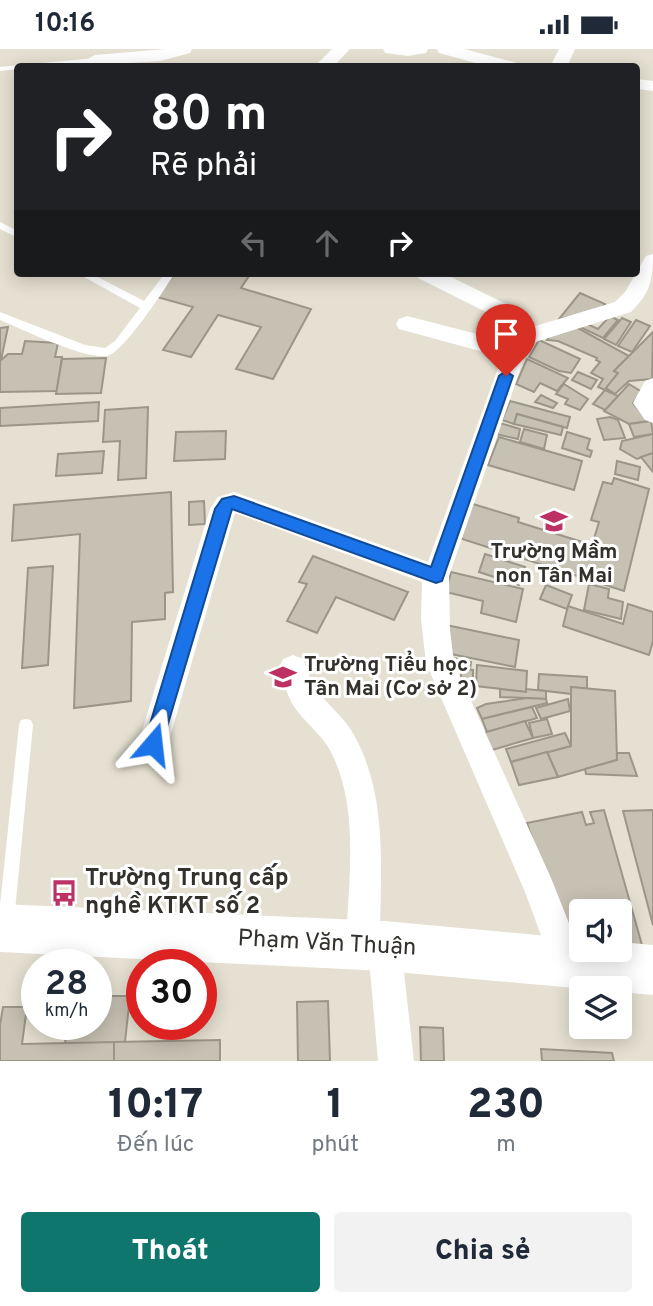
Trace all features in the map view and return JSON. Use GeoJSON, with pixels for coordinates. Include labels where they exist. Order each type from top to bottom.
{"type":"FeatureCollection","features":[{"type":"Feature","properties":{"kind":"main road","name":"Phạm Văn Thuận"},"geometry":{"type":"LineString","coordinates":[[3,928],[373,946],[653,970]]}},
{"type":"Feature","properties":{"kind":"street"},"geometry":{"type":"LineString","coordinates":[[95,58],[160,56],[184,49]]}},
{"type":"Feature","properties":{"kind":"street"},"geometry":{"type":"LineString","coordinates":[[326,63],[342,49]]}},
{"type":"Feature","properties":{"kind":"street"},"geometry":{"type":"LineString","coordinates":[[391,49],[420,49]]}},
{"type":"Feature","properties":{"kind":"street"},"geometry":{"type":"LineString","coordinates":[[453,52],[496,63]]}},
{"type":"Feature","properties":{"kind":"street"},"geometry":{"type":"LineString","coordinates":[[407,324],[517,345],[623,307],[633,297],[653,261]]}},
{"type":"Feature","properties":{"kind":"street"},"geometry":{"type":"LineString","coordinates":[[433,277],[508,314],[521,327],[436,576],[433,602],[440,663],[540,889],[566,961]]}},
{"type":"Feature","properties":{"kind":"street"},"geometry":{"type":"LineString","coordinates":[[153,744],[223,509],[227,504],[234,502],[436,576]]}},
{"type":"Feature","properties":{"kind":"street"},"geometry":{"type":"LineString","coordinates":[[293,668],[300,691],[334,729],[345,748],[361,793],[373,946],[396,1061]]}},
{"type":"Feature","properties":{"kind":"lane"},"geometry":{"type":"LineString","coordinates":[[53,63],[95,58]]}},
{"type":"Feature","properties":{"kind":"lane"},"geometry":{"type":"LineString","coordinates":[[90,277],[145,306]]}},
{"type":"Feature","properties":{"kind":"lane"},"geometry":{"type":"LineString","coordinates":[[0,316],[85,349],[107,352],[119,344],[167,277]]}},
{"type":"Feature","properties":{"kind":"lane"},"geometry":{"type":"LineString","coordinates":[[3,928],[26,725]]}},
{"type":"Feature","properties":{"kind":"building"},"geometry":{"type":"Polygon","coordinates":[[[172,277],[248,277],[241,288],[311,309],[273,379],[236,369],[261,327],[218,315],[191,357],[163,350],[193,307],[157,297],[172,277]]]}},
{"type":"Feature","properties":{"kind":"building"},"geometry":{"type":"Polygon","coordinates":[[[580,293],[605,304],[599,311],[559,319],[580,293]]]}},
{"type":"Feature","properties":{"kind":"building"},"geometry":{"type":"Polygon","coordinates":[[[610,316],[618,320],[603,338],[580,327],[585,323],[598,329],[610,316]]]}},
{"type":"Feature","properties":{"kind":"building"},"geometry":{"type":"Polygon","coordinates":[[[622,318],[631,322],[616,345],[604,339],[622,318]]]}},
{"type":"Feature","properties":{"kind":"building"},"geometry":{"type":"Polygon","coordinates":[[[636,320],[650,326],[632,352],[618,346],[636,320]]]}},
{"type":"Feature","properties":{"kind":"building"},"geometry":{"type":"Polygon","coordinates":[[[8,327],[1,360],[8,354],[22,354],[25,341],[58,343],[55,357],[62,357],[57,391],[0,392],[0,328],[8,327]]]}},
{"type":"Feature","properties":{"kind":"building"},"geometry":{"type":"Polygon","coordinates":[[[576,327],[629,356],[614,371],[618,373],[605,390],[598,387],[603,379],[591,373],[600,362],[597,358],[558,341],[547,340],[553,331],[576,327]]]}},
{"type":"Feature","properties":{"kind":"building"},"geometry":{"type":"Polygon","coordinates":[[[653,332],[652,379],[629,381],[615,394],[606,388],[618,373],[614,371],[653,332]]]}},
{"type":"Feature","properties":{"kind":"building"},"geometry":{"type":"Polygon","coordinates":[[[539,340],[580,359],[571,373],[559,371],[529,357],[539,340]]]}},
{"type":"Feature","properties":{"kind":"building"},"geometry":{"type":"Polygon","coordinates":[[[106,358],[101,393],[56,394],[62,359],[106,358]]]}},
{"type":"Feature","properties":{"kind":"building"},"geometry":{"type":"Polygon","coordinates":[[[527,359],[568,378],[557,391],[540,383],[534,392],[516,384],[527,359]]]}},
{"type":"Feature","properties":{"kind":"building"},"geometry":{"type":"Polygon","coordinates":[[[578,372],[597,380],[591,389],[572,380],[578,372]]]}},
{"type":"Feature","properties":{"kind":"building"},"geometry":{"type":"Polygon","coordinates":[[[564,384],[588,399],[580,410],[565,404],[568,399],[556,394],[564,384]]]}},
{"type":"Feature","properties":{"kind":"building"},"geometry":{"type":"Polygon","coordinates":[[[629,384],[642,392],[633,403],[648,421],[629,424],[604,411],[629,384]]]}},
{"type":"Feature","properties":{"kind":"building"},"geometry":{"type":"Polygon","coordinates":[[[605,390],[618,396],[605,410],[593,404],[605,390]]]}},
{"type":"Feature","properties":{"kind":"building"},"geometry":{"type":"Polygon","coordinates":[[[541,395],[557,403],[553,408],[535,402],[541,395]]]}},
{"type":"Feature","properties":{"kind":"building"},"geometry":{"type":"Polygon","coordinates":[[[510,401],[570,417],[567,428],[517,414],[514,424],[502,420],[510,401]]]}},
{"type":"Feature","properties":{"kind":"building"},"geometry":{"type":"Polygon","coordinates":[[[99,402],[98,421],[0,426],[0,408],[99,402]]]}},
{"type":"Feature","properties":{"kind":"building"},"geometry":{"type":"Polygon","coordinates":[[[148,407],[146,478],[118,480],[120,441],[103,442],[105,410],[148,407]]]}},
{"type":"Feature","properties":{"kind":"building"},"geometry":{"type":"Polygon","coordinates":[[[517,414],[563,427],[561,435],[514,424],[517,414]]]}},
{"type":"Feature","properties":{"kind":"building"},"geometry":{"type":"Polygon","coordinates":[[[610,417],[618,420],[625,438],[604,440],[597,419],[610,417]]]}},
{"type":"Feature","properties":{"kind":"building"},"geometry":{"type":"Polygon","coordinates":[[[651,421],[653,434],[634,437],[629,424],[651,421]]]}},
{"type":"Feature","properties":{"kind":"building"},"geometry":{"type":"Polygon","coordinates":[[[500,423],[520,429],[518,439],[496,434],[500,423]]]}},
{"type":"Feature","properties":{"kind":"building"},"geometry":{"type":"Polygon","coordinates":[[[524,429],[547,435],[544,449],[520,442],[524,429]]]}},
{"type":"Feature","properties":{"kind":"building"},"geometry":{"type":"Polygon","coordinates":[[[226,431],[225,459],[174,461],[176,432],[226,431]]]}},
{"type":"Feature","properties":{"kind":"building"},"geometry":{"type":"Polygon","coordinates":[[[567,432],[590,439],[587,449],[592,451],[590,457],[562,448],[567,432]]]}},
{"type":"Feature","properties":{"kind":"building"},"geometry":{"type":"Polygon","coordinates":[[[653,434],[653,453],[637,459],[620,449],[622,441],[653,434]]]}},
{"type":"Feature","properties":{"kind":"building"},"geometry":{"type":"Polygon","coordinates":[[[499,437],[582,461],[574,490],[488,465],[499,437]]]}},
{"type":"Feature","properties":{"kind":"building"},"geometry":{"type":"Polygon","coordinates":[[[104,451],[102,473],[56,476],[58,454],[104,451]]]}},
{"type":"Feature","properties":{"kind":"building"},"geometry":{"type":"Polygon","coordinates":[[[653,453],[653,472],[641,457],[653,453]]]}},
{"type":"Feature","properties":{"kind":"building"},"geometry":{"type":"Polygon","coordinates":[[[617,461],[640,467],[638,480],[615,474],[617,461]]]}},
{"type":"Feature","properties":{"kind":"building"},"geometry":{"type":"Polygon","coordinates":[[[614,478],[649,489],[624,591],[459,538],[473,504],[519,518],[518,522],[592,545],[599,522],[591,520],[603,482],[612,484],[614,478]]]}},
{"type":"Feature","properties":{"kind":"building"},"geometry":{"type":"Polygon","coordinates":[[[171,492],[173,592],[165,593],[165,619],[132,622],[131,701],[74,708],[80,534],[12,541],[14,505],[171,492]]]}},
{"type":"Feature","properties":{"kind":"building"},"geometry":{"type":"Polygon","coordinates":[[[204,501],[205,524],[189,525],[189,502],[204,501]]]}},
{"type":"Feature","properties":{"kind":"building"},"geometry":{"type":"Polygon","coordinates":[[[485,554],[525,567],[519,585],[479,572],[485,554]]]}},
{"type":"Feature","properties":{"kind":"building"},"geometry":{"type":"Polygon","coordinates":[[[313,556],[408,592],[394,620],[336,597],[317,633],[287,621],[307,584],[299,582],[313,556]]]}},
{"type":"Feature","properties":{"kind":"building"},"geometry":{"type":"Polygon","coordinates":[[[53,566],[48,665],[22,668],[28,568],[53,566]]]}},
{"type":"Feature","properties":{"kind":"building"},"geometry":{"type":"Polygon","coordinates":[[[451,572],[523,589],[516,622],[481,613],[483,601],[446,592],[451,572]]]}},
{"type":"Feature","properties":{"kind":"building"},"geometry":{"type":"Polygon","coordinates":[[[589,584],[609,589],[608,598],[623,602],[621,619],[584,610],[589,584]]]}},
{"type":"Feature","properties":{"kind":"building"},"geometry":{"type":"Polygon","coordinates":[[[546,585],[572,595],[567,609],[540,599],[546,585]]]}},
{"type":"Feature","properties":{"kind":"building"},"geometry":{"type":"Polygon","coordinates":[[[628,604],[653,612],[653,641],[649,655],[563,626],[568,606],[623,624],[628,604]]]}},
{"type":"Feature","properties":{"kind":"building"},"geometry":{"type":"Polygon","coordinates":[[[446,625],[519,640],[515,667],[441,652],[446,625]]]}},
{"type":"Feature","properties":{"kind":"building"},"geometry":{"type":"Polygon","coordinates":[[[448,657],[471,662],[470,670],[447,667],[448,657]]]}},
{"type":"Feature","properties":{"kind":"building"},"geometry":{"type":"Polygon","coordinates":[[[477,665],[527,671],[526,692],[476,686],[477,665]]]}},
{"type":"Feature","properties":{"kind":"building"},"geometry":{"type":"Polygon","coordinates":[[[461,669],[473,670],[473,685],[461,684],[461,669]]]}},
{"type":"Feature","properties":{"kind":"building"},"geometry":{"type":"Polygon","coordinates":[[[539,674],[587,677],[587,689],[571,687],[572,694],[538,690],[539,674]]]}},
{"type":"Feature","properties":{"kind":"building"},"geometry":{"type":"Polygon","coordinates":[[[571,687],[615,691],[617,760],[558,777],[547,752],[571,746],[571,687]]]}},
{"type":"Feature","properties":{"kind":"building"},"geometry":{"type":"Polygon","coordinates":[[[500,689],[546,691],[546,699],[500,697],[500,689]]]}},
{"type":"Feature","properties":{"kind":"building"},"geometry":{"type":"Polygon","coordinates":[[[527,698],[546,699],[547,703],[482,719],[477,708],[486,704],[527,698]]]}},
{"type":"Feature","properties":{"kind":"building"},"geometry":{"type":"Polygon","coordinates":[[[568,699],[570,711],[541,719],[536,708],[568,699]]]}},
{"type":"Feature","properties":{"kind":"building"},"geometry":{"type":"Polygon","coordinates":[[[532,707],[537,718],[487,732],[482,719],[532,707]]]}},
{"type":"Feature","properties":{"kind":"building"},"geometry":{"type":"Polygon","coordinates":[[[547,719],[552,734],[533,738],[529,723],[547,719]]]}},
{"type":"Feature","properties":{"kind":"building"},"geometry":{"type":"Polygon","coordinates":[[[525,721],[533,738],[492,750],[483,733],[525,721]]]}},
{"type":"Feature","properties":{"kind":"building"},"geometry":{"type":"Polygon","coordinates":[[[565,733],[571,746],[511,762],[506,749],[565,733]]]}},
{"type":"Feature","properties":{"kind":"building"},"geometry":{"type":"Polygon","coordinates":[[[547,752],[558,777],[519,785],[511,762],[547,752]]]}},
{"type":"Feature","properties":{"kind":"building"},"geometry":{"type":"Polygon","coordinates":[[[617,753],[629,753],[637,776],[586,774],[585,769],[617,760],[617,753]]]}},
{"type":"Feature","properties":{"kind":"building"},"geometry":{"type":"Polygon","coordinates":[[[604,810],[629,899],[569,899],[569,949],[527,823],[582,812],[586,825],[594,823],[590,812],[604,810]]]}},
{"type":"Feature","properties":{"kind":"building"},"geometry":{"type":"Polygon","coordinates":[[[653,810],[653,925],[623,811],[653,810]]]}},
{"type":"Feature","properties":{"kind":"building"},"geometry":{"type":"Polygon","coordinates":[[[632,909],[642,945],[632,946],[632,909]]]}},
{"type":"Feature","properties":{"kind":"building"},"geometry":{"type":"Polygon","coordinates":[[[112,996],[126,996],[125,1042],[65,1044],[65,1040],[112,1040],[112,996]]]}},
{"type":"Feature","properties":{"kind":"building"},"geometry":{"type":"Polygon","coordinates":[[[328,1001],[330,1061],[298,1061],[297,1002],[328,1001]]]}},
{"type":"Feature","properties":{"kind":"building"},"geometry":{"type":"Polygon","coordinates":[[[3,1007],[21,1007],[22,1044],[114,1042],[114,1061],[0,1061],[3,1007]]]}},
{"type":"Feature","properties":{"kind":"building"},"geometry":{"type":"Polygon","coordinates":[[[420,1027],[443,1028],[444,1061],[421,1061],[420,1027]]]}},
{"type":"Feature","properties":{"kind":"building"},"geometry":{"type":"Polygon","coordinates":[[[220,1040],[220,1061],[114,1061],[114,1042],[220,1040]]]}},
{"type":"Feature","properties":{"kind":"building"},"geometry":{"type":"Polygon","coordinates":[[[541,1049],[612,1053],[614,1061],[542,1061],[541,1049]]]}},
{"type":"Feature","properties":{"kind":"place","name":"Trường Mầm non Tân Mai"},"geometry":{"type":"Point","coordinates":[554,521]}},
{"type":"Feature","properties":{"kind":"place","name":"Trường Tiểu học Tân Mai (Cơ sở 2)"},"geometry":{"type":"Point","coordinates":[283,677]}},
{"type":"Feature","properties":{"kind":"place","name":"Trường Trung cấp nghề KTKT số 2"},"geometry":{"type":"Point","coordinates":[64,893]}},
{"type":"Feature","properties":{"kind":"route"},"geometry":{"type":"LineString","coordinates":[[153,744],[223,509],[227,504],[234,502],[436,576],[506,376]]}}]}
